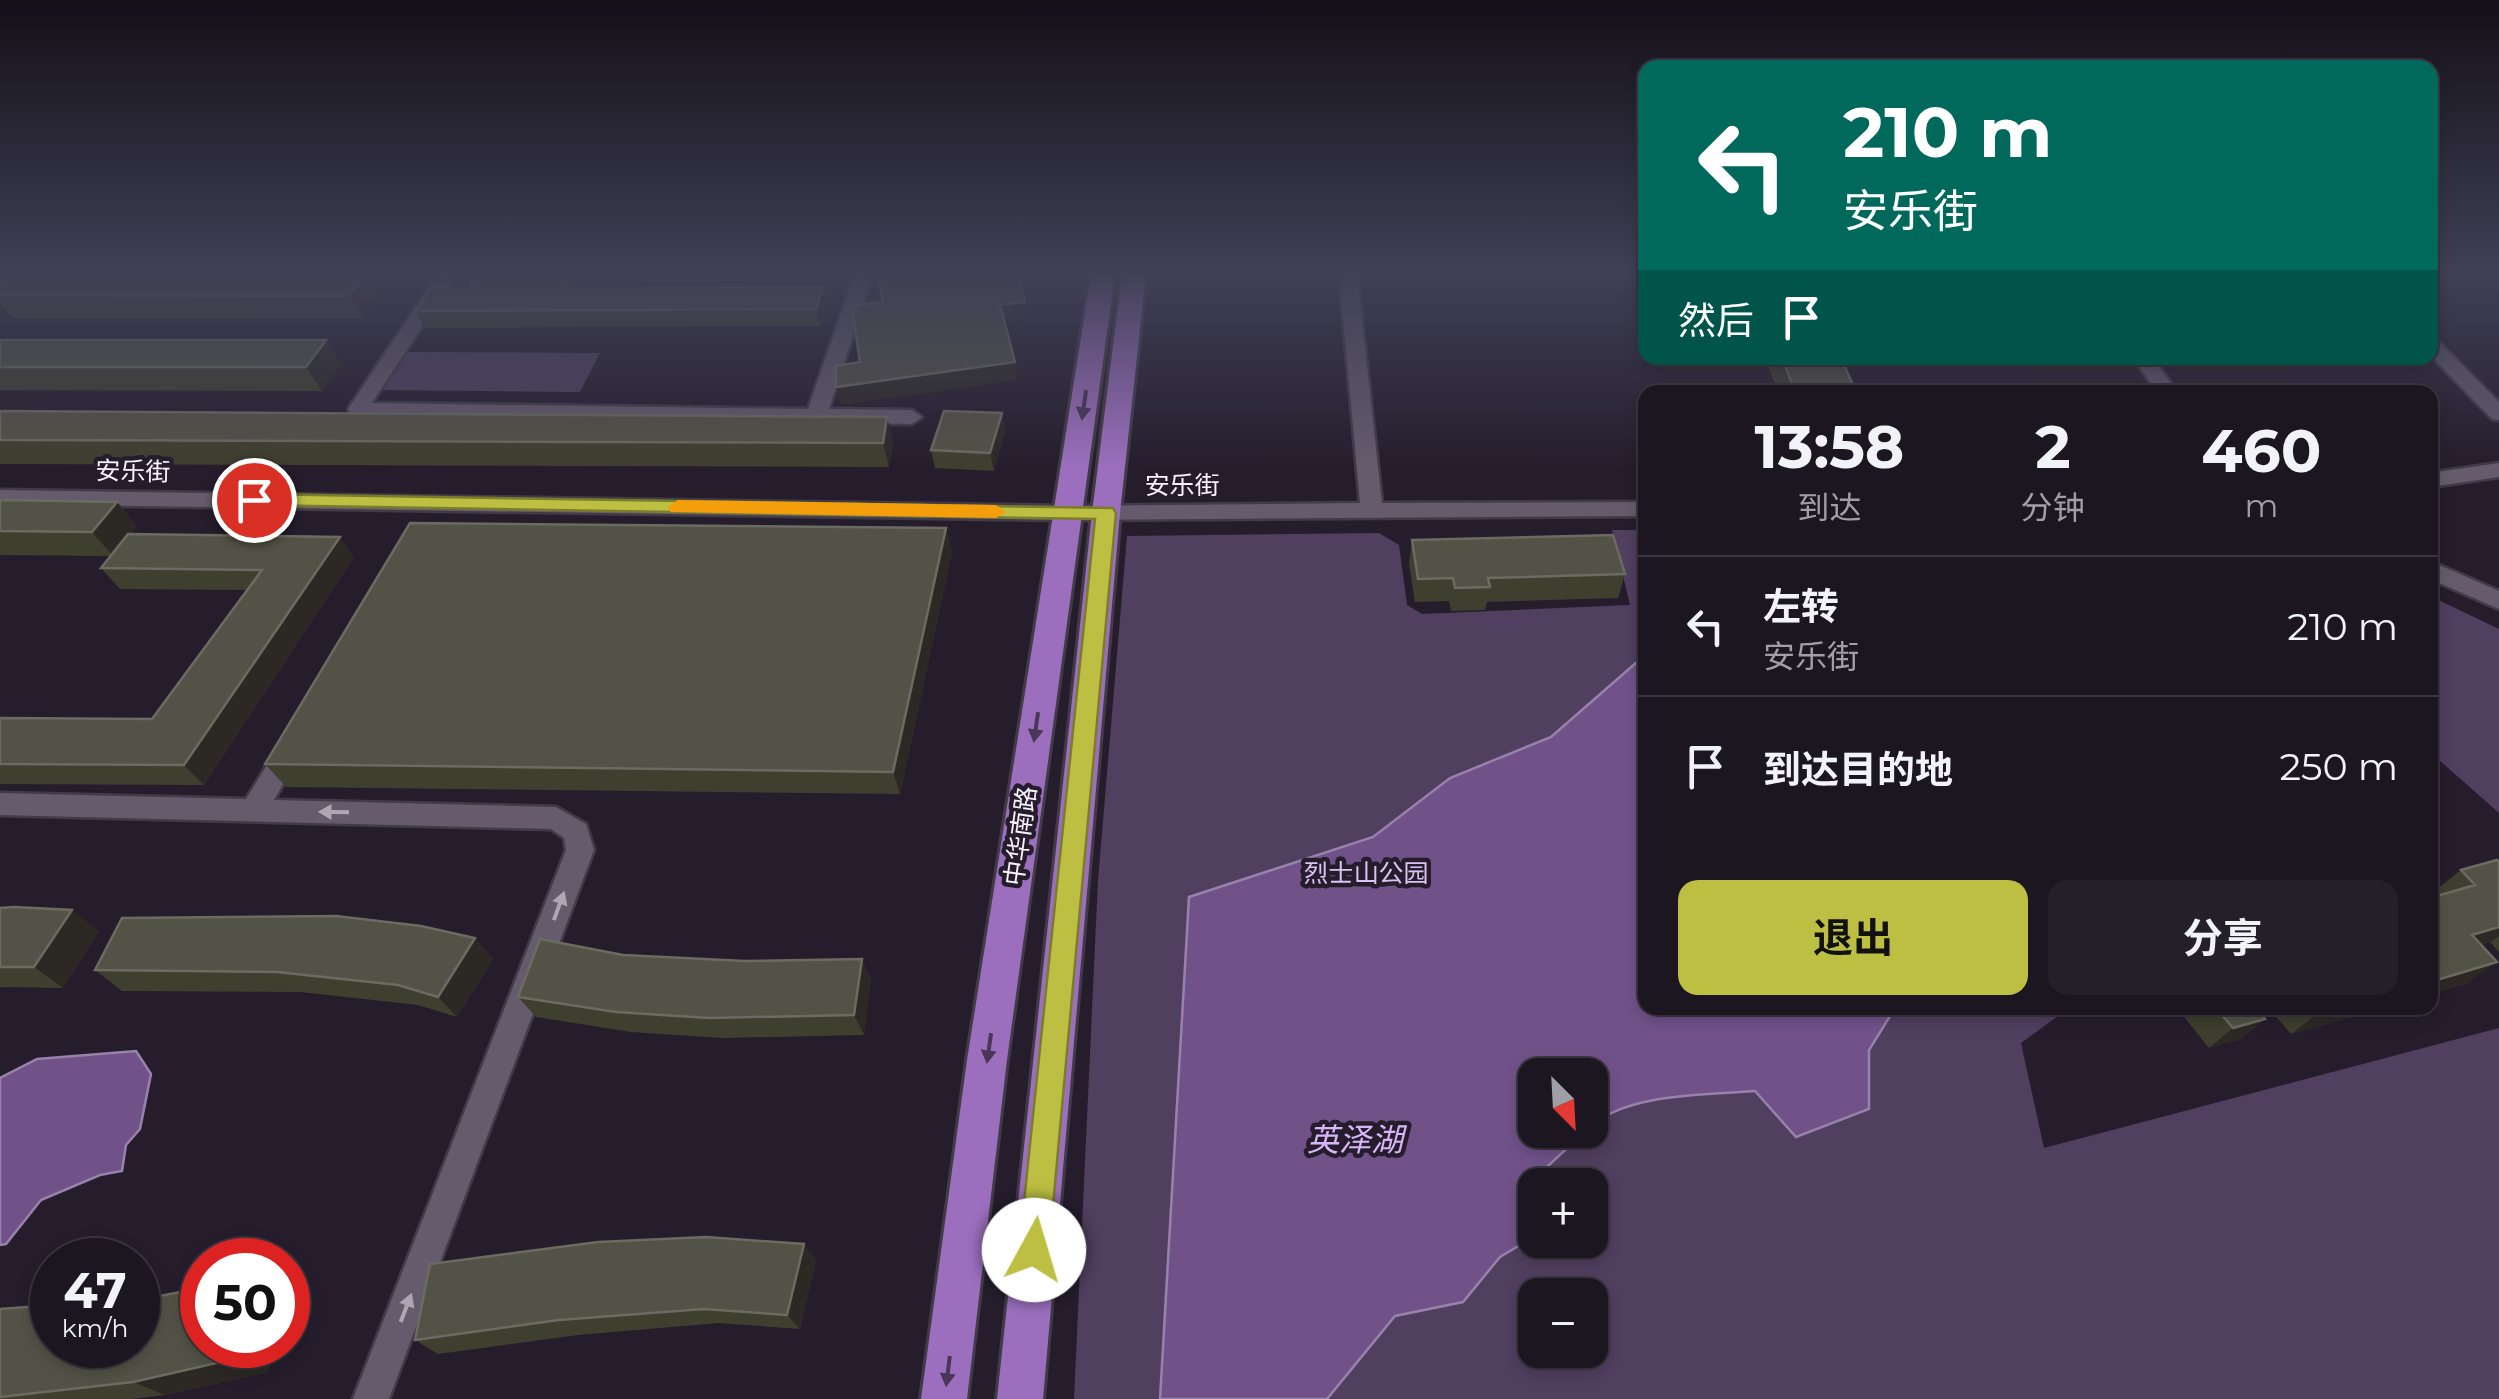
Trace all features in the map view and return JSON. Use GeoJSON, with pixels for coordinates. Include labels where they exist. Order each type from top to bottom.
{"type":"FeatureCollection","features":[{"type":"Feature","properties":{"kind":"main road","name":"中华南路"},"geometry":{"type":"LineString","coordinates":[[944,1399],[987,1060],[1093,339]]}},
{"type":"Feature","properties":{"kind":"main road","name":"中华南路"},"geometry":{"type":"LineString","coordinates":[[1020,1399],[1126,339]]}},
{"type":"Feature","properties":{"kind":"street"},"geometry":{"type":"LineString","coordinates":[[404,339],[358,409],[912,418]]}},
{"type":"Feature","properties":{"kind":"street"},"geometry":{"type":"LineString","coordinates":[[816,417],[842,339]]}},
{"type":"Feature","properties":{"kind":"street"},"geometry":{"type":"LineString","coordinates":[[1355,339],[1372,511]]}},
{"type":"Feature","properties":{"kind":"street"},"geometry":{"type":"LineString","coordinates":[[2438,352],[2499,414]]}},
{"type":"Feature","properties":{"kind":"street"},"geometry":{"type":"LineString","coordinates":[[2438,479],[2499,470]]}},
{"type":"Feature","properties":{"kind":"street","name":"安乐街"},"geometry":{"type":"LineString","coordinates":[[0,497],[430,512],[1638,509]]}},
{"type":"Feature","properties":{"kind":"street"},"geometry":{"type":"LineString","coordinates":[[2438,573],[2499,601]]}},
{"type":"Feature","properties":{"kind":"street"},"geometry":{"type":"LineString","coordinates":[[254,810],[304,725]]}},
{"type":"Feature","properties":{"kind":"street"},"geometry":{"type":"LineString","coordinates":[[0,804],[556,818],[576,832],[580,850],[371,1399]]}},
{"type":"Feature","properties":{"kind":"green space"},"geometry":{"type":"Polygon","coordinates":[[[408,352],[600,353],[580,392],[381,390],[408,352]]]}},
{"type":"Feature","properties":{"kind":"green space","name":"烈士山公园"},"geometry":{"type":"Polygon","coordinates":[[[1612,530],[1638,530],[1638,1015],[2059,1015],[2021,1043],[2044,1148],[2499,1028],[2499,1399],[1074,1399],[1098,880],[1127,536],[1379,533],[1399,545],[1407,605],[1422,614],[1630,605],[1612,530]]]}},
{"type":"Feature","properties":{"kind":"green space"},"geometry":{"type":"Polygon","coordinates":[[[2438,600],[2499,629],[2499,813],[2438,759],[2438,600]]]}},
{"type":"Feature","properties":{"kind":"water","name":"英泽湖"},"geometry":{"type":"Polygon","coordinates":[[[1638,661],[1638,1015],[1891,1015],[1869,1050],[1869,1109],[1796,1137],[1755,1091],[1668,1098],[1608,1115],[1608,1058],[1518,1058],[1518,1148],[1567,1148],[1546,1168],[1518,1168],[1518,1246],[1500,1257],[1463,1302],[1395,1316],[1327,1399],[1160,1399],[1189,897],[1373,837],[1450,778],[1551,737],[1638,661]]]}},
{"type":"Feature","properties":{"kind":"water"},"geometry":{"type":"Polygon","coordinates":[[[136,1051],[151,1074],[140,1129],[126,1145],[122,1171],[100,1175],[41,1200],[6,1244],[0,1245],[0,1078],[37,1059],[136,1051]]]}},
{"type":"Feature","properties":{"kind":"building"},"geometry":{"type":"Polygon","coordinates":[[[857,339],[1009,339],[1015,362],[836,387],[836,366],[860,362],[857,339]]]}},
{"type":"Feature","properties":{"kind":"building"},"geometry":{"type":"Polygon","coordinates":[[[0,340],[326,340],[306,367],[0,367],[0,340]]]}},
{"type":"Feature","properties":{"kind":"building"},"geometry":{"type":"Polygon","coordinates":[[[1785,365],[1844,365],[1853,385],[1793,385],[1785,365]]]}},
{"type":"Feature","properties":{"kind":"building"},"geometry":{"type":"Polygon","coordinates":[[[0,411],[887,417],[883,443],[0,440],[0,411]]]}},
{"type":"Feature","properties":{"kind":"building"},"geometry":{"type":"Polygon","coordinates":[[[944,411],[1002,413],[990,453],[931,450],[944,411]]]}},
{"type":"Feature","properties":{"kind":"building"},"geometry":{"type":"Polygon","coordinates":[[[0,500],[117,502],[92,532],[0,531],[0,500]]]}},
{"type":"Feature","properties":{"kind":"building"},"geometry":{"type":"Polygon","coordinates":[[[410,523],[946,528],[893,772],[265,764],[410,523]]]}},
{"type":"Feature","properties":{"kind":"building"},"geometry":{"type":"Polygon","coordinates":[[[128,534],[340,537],[184,765],[0,764],[0,718],[152,719],[262,570],[101,568],[128,534]]]}},
{"type":"Feature","properties":{"kind":"building"},"geometry":{"type":"Polygon","coordinates":[[[1613,535],[1625,574],[1488,578],[1490,587],[1455,588],[1453,578],[1418,579],[1412,540],[1613,535]]]}},
{"type":"Feature","properties":{"kind":"building"},"geometry":{"type":"Polygon","coordinates":[[[2499,862],[2499,927],[2472,935],[2497,962],[2438,980],[2438,896],[2475,885],[2461,870],[2499,862]]]}},
{"type":"Feature","properties":{"kind":"building"},"geometry":{"type":"Polygon","coordinates":[[[0,908],[72,910],[34,967],[0,967],[0,908]]]}},
{"type":"Feature","properties":{"kind":"building"},"geometry":{"type":"Polygon","coordinates":[[[336,916],[421,926],[475,938],[438,997],[398,985],[277,972],[95,970],[122,918],[336,916]]]}},
{"type":"Feature","properties":{"kind":"building"},"geometry":{"type":"Polygon","coordinates":[[[540,939],[623,955],[745,961],[862,959],[854,1015],[709,1018],[616,1012],[518,997],[540,939]]]}},
{"type":"Feature","properties":{"kind":"building"},"geometry":{"type":"Polygon","coordinates":[[[2222,1015],[2262,1015],[2265,1019],[2233,1028],[2222,1015]]]}},
{"type":"Feature","properties":{"kind":"building"},"geometry":{"type":"Polygon","coordinates":[[[706,1237],[804,1244],[787,1315],[704,1309],[559,1320],[415,1340],[430,1264],[598,1242],[706,1237]]]}},
{"type":"Feature","properties":{"kind":"building"},"geometry":{"type":"Polygon","coordinates":[[[180,1292],[180,1368],[195,1368],[133,1382],[0,1397],[0,1309],[30,1307],[30,1368],[160,1368],[160,1296],[180,1292]]]}},
{"type":"Feature","properties":{"kind":"slow traffic"},"geometry":{"type":"LineString","coordinates":[[678,507],[996,512]]}},
{"type":"Feature","properties":{"kind":"route"},"geometry":{"type":"LineString","coordinates":[[254,500],[1106,513],[1034,1250]]}}]}
